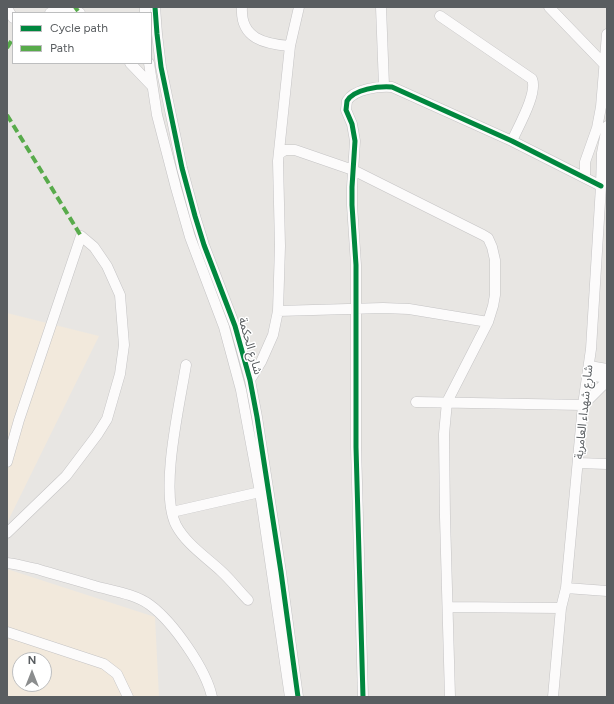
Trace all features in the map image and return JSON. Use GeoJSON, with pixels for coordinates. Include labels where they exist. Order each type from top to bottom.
{"type":"FeatureCollection","features":[{"type":"Feature","properties":{"kind":"street","name":"شارع الحكمة"},"geometry":{"type":"LineString","coordinates":[[155,7],[161,67],[169,109],[188,189],[204,245],[234,326],[250,380],[281,572],[298,697]]}},
{"type":"Feature","properties":{"kind":"street"},"geometry":{"type":"LineString","coordinates":[[242,7],[241,16],[246,29],[258,40],[275,45],[290,46]]}},
{"type":"Feature","properties":{"kind":"street"},"geometry":{"type":"LineString","coordinates":[[250,380],[261,362],[274,335],[278,311],[280,246],[279,154],[290,46],[300,7]]}},
{"type":"Feature","properties":{"kind":"street"},"geometry":{"type":"LineString","coordinates":[[381,7],[384,86]]}},
{"type":"Feature","properties":{"kind":"street"},"geometry":{"type":"LineString","coordinates":[[549,7],[604,64]]}},
{"type":"Feature","properties":{"kind":"street"},"geometry":{"type":"LineString","coordinates":[[52,12],[66,8],[79,12]]}},
{"type":"Feature","properties":{"kind":"street"},"geometry":{"type":"LineString","coordinates":[[440,16],[532,79],[534,87],[531,97],[512,141]]}},
{"type":"Feature","properties":{"kind":"street"},"geometry":{"type":"LineString","coordinates":[[584,177],[585,162],[597,128],[601,107],[607,34]]}},
{"type":"Feature","properties":{"kind":"street"},"geometry":{"type":"LineString","coordinates":[[131,64],[152,86]]}},
{"type":"Feature","properties":{"kind":"street","name":"شارع الحكمة"},"geometry":{"type":"LineString","coordinates":[[149,64],[157,115],[190,237],[224,327],[238,375],[260,492],[290,697]]}},
{"type":"Feature","properties":{"kind":"street"},"geometry":{"type":"LineString","coordinates":[[363,697],[356,448],[356,265],[352,206],[355,141],[352,124],[346,110],[346,101],[355,94],[374,87],[392,87],[512,141],[601,186]]}},
{"type":"Feature","properties":{"kind":"street","name":"شارع شهداء العامرية"},"geometry":{"type":"LineString","coordinates":[[553,697],[561,608],[566,588],[583,405],[588,371],[602,154],[607,126]]}},
{"type":"Feature","properties":{"kind":"street"},"geometry":{"type":"LineString","coordinates":[[279,154],[285,150],[302,151],[353,170],[483,234],[488,238],[492,247],[495,260],[494,306],[488,322],[447,402],[444,434],[444,510],[450,697]]}},
{"type":"Feature","properties":{"kind":"street"},"geometry":{"type":"LineString","coordinates":[[7,462],[19,420],[81,236],[94,246],[108,266],[120,295],[124,345],[120,374],[107,419],[97,435],[66,476],[7,533]]}},
{"type":"Feature","properties":{"kind":"street"},"geometry":{"type":"LineString","coordinates":[[596,262],[607,263]]}},
{"type":"Feature","properties":{"kind":"street"},"geometry":{"type":"LineString","coordinates":[[278,311],[356,310],[383,308],[409,309],[488,322]]}},
{"type":"Feature","properties":{"kind":"street"},"geometry":{"type":"LineString","coordinates":[[186,365],[170,472],[172,512],[176,524],[182,534],[222,572],[248,600]]}},
{"type":"Feature","properties":{"kind":"street"},"geometry":{"type":"LineString","coordinates":[[588,371],[607,369]]}},
{"type":"Feature","properties":{"kind":"street"},"geometry":{"type":"LineString","coordinates":[[588,371],[607,378]]}},
{"type":"Feature","properties":{"kind":"street"},"geometry":{"type":"LineString","coordinates":[[416,402],[583,405],[607,383]]}},
{"type":"Feature","properties":{"kind":"street"},"geometry":{"type":"LineString","coordinates":[[578,463],[607,464]]}},
{"type":"Feature","properties":{"kind":"street"},"geometry":{"type":"LineString","coordinates":[[172,512],[260,492]]}},
{"type":"Feature","properties":{"kind":"street"},"geometry":{"type":"LineString","coordinates":[[7,562],[133,597],[149,605],[164,618],[181,639],[208,682],[212,697]]}},
{"type":"Feature","properties":{"kind":"street"},"geometry":{"type":"LineString","coordinates":[[566,588],[607,591]]}},
{"type":"Feature","properties":{"kind":"street"},"geometry":{"type":"LineString","coordinates":[[448,607],[561,608]]}},
{"type":"Feature","properties":{"kind":"street"},"geometry":{"type":"LineString","coordinates":[[7,632],[104,664],[117,674],[128,697]]}},
{"type":"Feature","properties":{"kind":"shaded area"},"geometry":{"type":"Polygon","coordinates":[[[7,313],[99,336],[7,523],[7,313]]]}},
{"type":"Feature","properties":{"kind":"shaded area"},"geometry":{"type":"Polygon","coordinates":[[[7,569],[155,617],[159,697],[7,697],[7,569]]]}},
{"type":"Feature","properties":{"kind":"marked path"},"geometry":{"type":"LineString","coordinates":[[75,7],[78,11]]}},
{"type":"Feature","properties":{"kind":"marked path"},"geometry":{"type":"LineString","coordinates":[[7,48],[12,40]]}},
{"type":"Feature","properties":{"kind":"marked path"},"geometry":{"type":"LineString","coordinates":[[7,115],[81,236]]}},
{"type":"Feature","properties":{"kind":"cycle path"},"geometry":{"type":"LineString","coordinates":[[155,7],[161,67],[182,168],[204,245],[235,326],[250,380],[281,572],[298,697]]}},
{"type":"Feature","properties":{"kind":"cycle path"},"geometry":{"type":"LineString","coordinates":[[363,697],[356,447],[356,265],[352,205],[355,141],[352,124],[346,110],[347,101],[350,97],[367,89],[392,87],[512,141],[601,186]]}}]}
